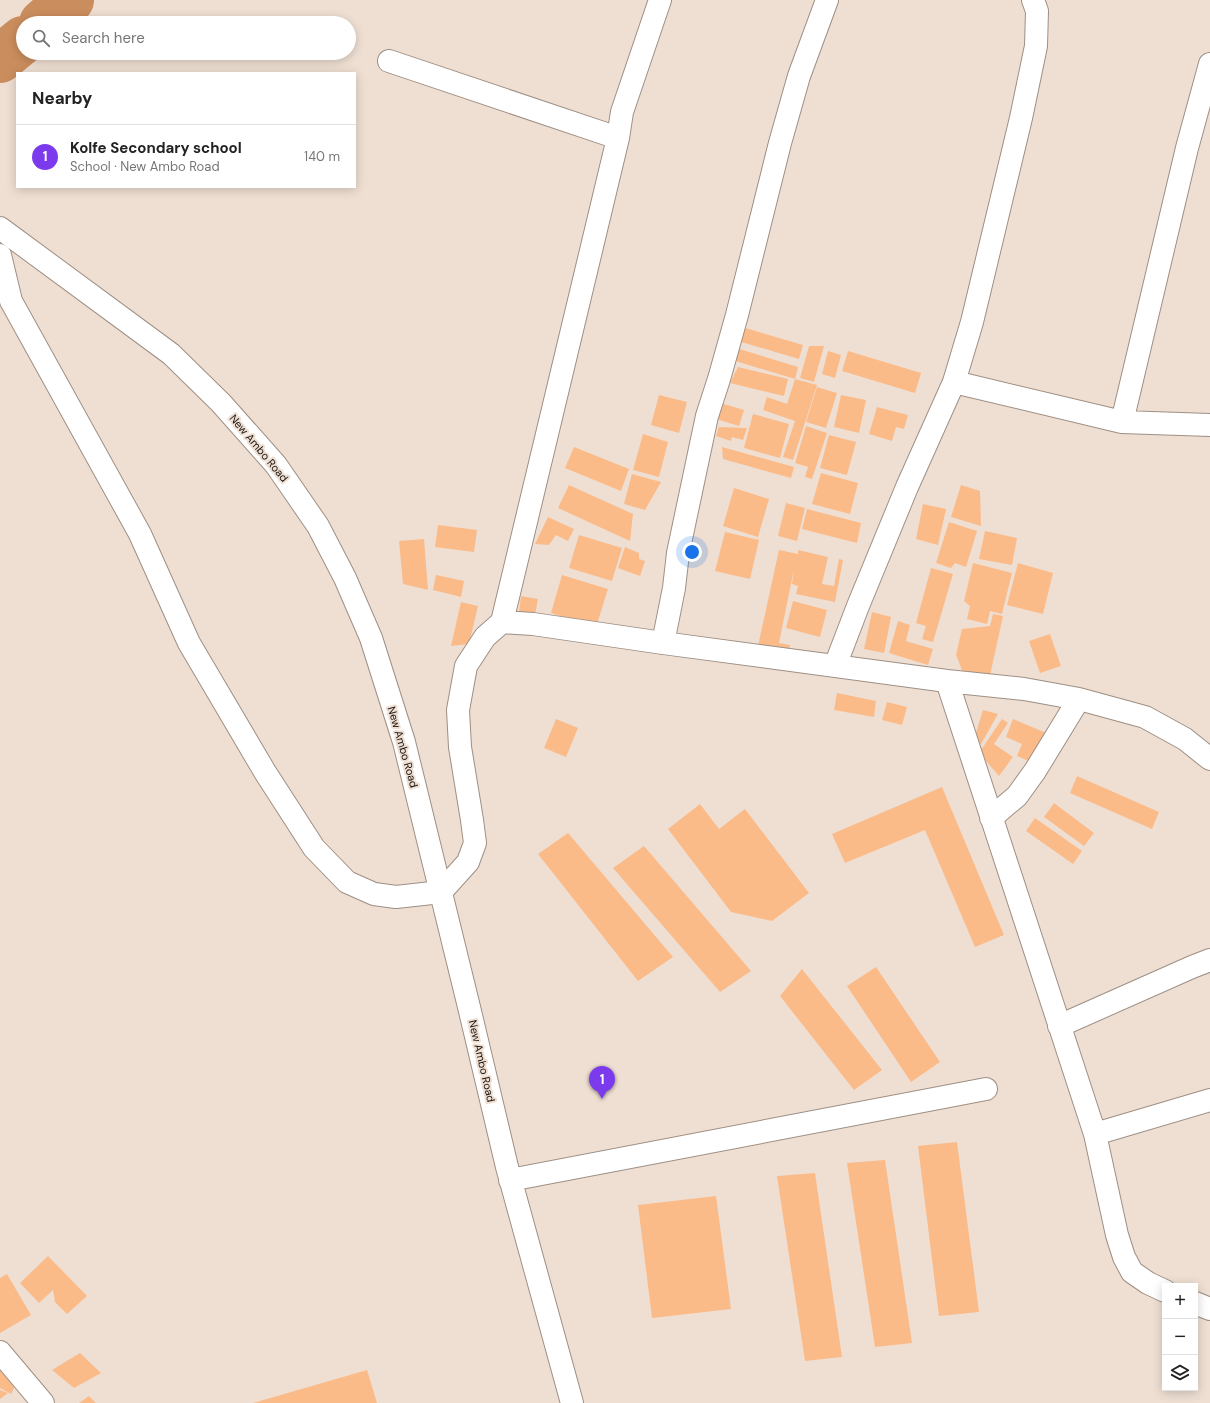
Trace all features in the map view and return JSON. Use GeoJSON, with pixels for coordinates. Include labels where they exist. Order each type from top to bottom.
{"type":"FeatureCollection","features":[{"type":"Feature","properties":{"kind":"street"},"geometry":{"type":"LineString","coordinates":[[0,255],[11,301],[140,534],[190,643],[265,772],[314,848],[347,882],[374,894],[396,897],[441,892],[468,862],[475,843],[460,747],[458,710],[466,666],[485,637],[502,622],[618,138],[622,112],[660,0]]}},
{"type":"Feature","properties":{"kind":"street"},"geometry":{"type":"LineString","coordinates":[[663,643],[674,588],[678,553],[706,416],[737,315],[780,143],[799,76],[827,0]]}},
{"type":"Feature","properties":{"kind":"street"},"geometry":{"type":"LineString","coordinates":[[834,666],[890,529],[954,382],[972,322],[1036,46],[1037,11],[1033,0]]}},
{"type":"Feature","properties":{"kind":"street"},"geometry":{"type":"LineString","coordinates":[[389,61],[618,138]]}},
{"type":"Feature","properties":{"kind":"street"},"geometry":{"type":"LineString","coordinates":[[1122,422],[1187,148],[1210,64]]}},
{"type":"Feature","properties":{"kind":"street","name":"New Ambo Road"},"geometry":{"type":"LineString","coordinates":[[0,228],[171,354],[220,403],[276,465],[318,526],[345,578],[370,638],[404,742],[510,1180],[572,1403]]}},
{"type":"Feature","properties":{"kind":"street"},"geometry":{"type":"LineString","coordinates":[[954,382],[1122,422],[1210,425]]}},
{"type":"Feature","properties":{"kind":"street"},"geometry":{"type":"LineString","coordinates":[[502,622],[533,624],[834,666],[1024,690],[1079,699],[1145,717],[1185,739],[1210,759]]}},
{"type":"Feature","properties":{"kind":"street"},"geometry":{"type":"LineString","coordinates":[[947,681],[1095,1134],[1117,1235],[1124,1257],[1132,1272],[1148,1283],[1162,1290]]}},
{"type":"Feature","properties":{"kind":"street"},"geometry":{"type":"LineString","coordinates":[[991,818],[1017,796],[1035,771],[1079,699]]}},
{"type":"Feature","properties":{"kind":"street"},"geometry":{"type":"LineString","coordinates":[[1059,1026],[1210,960]]}},
{"type":"Feature","properties":{"kind":"street"},"geometry":{"type":"LineString","coordinates":[[510,1180],[986,1089]]}},
{"type":"Feature","properties":{"kind":"street"},"geometry":{"type":"LineString","coordinates":[[1095,1134],[1210,1100]]}},
{"type":"Feature","properties":{"kind":"street"},"geometry":{"type":"LineString","coordinates":[[1198,1304],[1210,1309]]}},
{"type":"Feature","properties":{"kind":"street"},"geometry":{"type":"LineString","coordinates":[[0,1352],[12,1364],[43,1403]]}},
{"type":"Feature","properties":{"kind":"building"},"geometry":{"type":"Polygon","coordinates":[[[742,327],[803,345],[799,359],[738,341],[742,327]]]}},
{"type":"Feature","properties":{"kind":"building"},"geometry":{"type":"Polygon","coordinates":[[[809,346],[824,346],[814,382],[800,378],[809,346]]]}},
{"type":"Feature","properties":{"kind":"building"},"geometry":{"type":"Polygon","coordinates":[[[736,348],[798,367],[795,379],[732,360],[736,348]]]}},
{"type":"Feature","properties":{"kind":"building"},"geometry":{"type":"Polygon","coordinates":[[[828,351],[841,355],[835,378],[822,374],[828,351]]]}},
{"type":"Feature","properties":{"kind":"building"},"geometry":{"type":"Polygon","coordinates":[[[848,351],[921,373],[915,393],[842,371],[848,351]]]}},
{"type":"Feature","properties":{"kind":"building"},"geometry":{"type":"Polygon","coordinates":[[[738,367],[788,379],[784,396],[730,383],[738,367]]]}},
{"type":"Feature","properties":{"kind":"building"},"geometry":{"type":"Polygon","coordinates":[[[795,379],[817,385],[793,460],[783,457],[795,421],[763,410],[767,397],[787,404],[795,379]]]}},
{"type":"Feature","properties":{"kind":"building"},"geometry":{"type":"Polygon","coordinates":[[[817,387],[837,393],[826,428],[806,422],[817,387]]]}},
{"type":"Feature","properties":{"kind":"building"},"geometry":{"type":"Polygon","coordinates":[[[659,395],[687,402],[679,433],[651,425],[659,395]]]}},
{"type":"Feature","properties":{"kind":"building"},"geometry":{"type":"Polygon","coordinates":[[[841,395],[866,400],[859,433],[834,427],[841,395]]]}},
{"type":"Feature","properties":{"kind":"building"},"geometry":{"type":"Polygon","coordinates":[[[717,402],[744,410],[739,426],[713,418],[717,402]]]}},
{"type":"Feature","properties":{"kind":"building"},"geometry":{"type":"Polygon","coordinates":[[[877,407],[908,415],[904,429],[896,427],[892,441],[869,434],[877,407]]]}},
{"type":"Feature","properties":{"kind":"building"},"geometry":{"type":"Polygon","coordinates":[[[753,414],[789,424],[780,458],[744,448],[753,414]]]}},
{"type":"Feature","properties":{"kind":"building"},"geometry":{"type":"Polygon","coordinates":[[[806,426],[827,433],[812,479],[805,477],[808,467],[795,463],[806,426]]]}},
{"type":"Feature","properties":{"kind":"building"},"geometry":{"type":"Polygon","coordinates":[[[719,427],[747,428],[743,440],[732,437],[731,441],[716,436],[719,427]]]}},
{"type":"Feature","properties":{"kind":"building"},"geometry":{"type":"Polygon","coordinates":[[[643,434],[668,442],[659,477],[633,470],[643,434]]]}},
{"type":"Feature","properties":{"kind":"building"},"geometry":{"type":"Polygon","coordinates":[[[829,435],[856,442],[847,475],[820,468],[829,435]]]}},
{"type":"Feature","properties":{"kind":"building"},"geometry":{"type":"Polygon","coordinates":[[[574,447],[629,469],[621,491],[565,468],[574,447]]]}},
{"type":"Feature","properties":{"kind":"building"},"geometry":{"type":"Polygon","coordinates":[[[722,447],[794,467],[791,478],[723,459],[722,447]]]}},
{"type":"Feature","properties":{"kind":"building"},"geometry":{"type":"Polygon","coordinates":[[[821,473],[858,483],[850,514],[812,504],[821,473]]]}},
{"type":"Feature","properties":{"kind":"building"},"geometry":{"type":"Polygon","coordinates":[[[632,474],[661,482],[645,510],[624,504],[632,474]]]}},
{"type":"Feature","properties":{"kind":"building"},"geometry":{"type":"Polygon","coordinates":[[[569,485],[633,514],[630,541],[558,508],[569,485]]]}},
{"type":"Feature","properties":{"kind":"building"},"geometry":{"type":"Polygon","coordinates":[[[961,485],[980,491],[981,526],[951,517],[961,485]]]}},
{"type":"Feature","properties":{"kind":"building"},"geometry":{"type":"Polygon","coordinates":[[[734,488],[769,499],[758,537],[723,526],[734,488]]]}},
{"type":"Feature","properties":{"kind":"building"},"geometry":{"type":"Polygon","coordinates":[[[786,503],[805,508],[797,541],[778,536],[786,503]]]}},
{"type":"Feature","properties":{"kind":"building"},"geometry":{"type":"Polygon","coordinates":[[[923,504],[946,509],[938,545],[916,539],[923,504]]]}},
{"type":"Feature","properties":{"kind":"building"},"geometry":{"type":"Polygon","coordinates":[[[807,509],[861,523],[857,543],[802,529],[807,509]]]}},
{"type":"Feature","properties":{"kind":"building"},"geometry":{"type":"Polygon","coordinates":[[[548,517],[574,529],[568,541],[556,535],[549,545],[535,544],[548,517]]]}},
{"type":"Feature","properties":{"kind":"building"},"geometry":{"type":"Polygon","coordinates":[[[949,522],[977,531],[966,567],[955,563],[951,568],[936,563],[949,522]]]}},
{"type":"Feature","properties":{"kind":"building"},"geometry":{"type":"Polygon","coordinates":[[[438,525],[477,530],[474,552],[435,547],[438,525]]]}},
{"type":"Feature","properties":{"kind":"building"},"geometry":{"type":"Polygon","coordinates":[[[985,531],[1017,538],[1012,565],[979,559],[985,531]]]}},
{"type":"Feature","properties":{"kind":"building"},"geometry":{"type":"Polygon","coordinates":[[[725,532],[759,540],[750,579],[715,571],[725,532]]]}},
{"type":"Feature","properties":{"kind":"building"},"geometry":{"type":"Polygon","coordinates":[[[579,535],[622,548],[612,581],[569,568],[579,535]]]}},
{"type":"Feature","properties":{"kind":"building"},"geometry":{"type":"Polygon","coordinates":[[[424,539],[428,590],[403,584],[399,541],[424,539]]]}},
{"type":"Feature","properties":{"kind":"building"},"geometry":{"type":"Polygon","coordinates":[[[625,547],[639,553],[639,559],[645,561],[640,576],[618,568],[625,547]]]}},
{"type":"Feature","properties":{"kind":"building"},"geometry":{"type":"Polygon","coordinates":[[[779,550],[798,554],[798,550],[828,557],[822,584],[834,586],[839,559],[843,560],[835,602],[796,594],[798,586],[792,584],[794,569],[779,643],[790,645],[789,652],[758,646],[779,550]]]}},
{"type":"Feature","properties":{"kind":"building"},"geometry":{"type":"Polygon","coordinates":[[[973,563],[1012,573],[1002,614],[990,611],[987,624],[967,619],[970,606],[964,601],[973,563]]]}},
{"type":"Feature","properties":{"kind":"building"},"geometry":{"type":"Polygon","coordinates":[[[1018,563],[1053,573],[1043,614],[1007,605],[1018,563]]]}},
{"type":"Feature","properties":{"kind":"building"},"geometry":{"type":"Polygon","coordinates":[[[931,568],[953,574],[933,642],[922,639],[926,626],[916,623],[931,568]]]}},
{"type":"Feature","properties":{"kind":"building"},"geometry":{"type":"Polygon","coordinates":[[[436,575],[464,581],[461,597],[433,590],[436,575]]]}},
{"type":"Feature","properties":{"kind":"building"},"geometry":{"type":"Polygon","coordinates":[[[562,575],[608,589],[596,627],[551,613],[562,575]]]}},
{"type":"Feature","properties":{"kind":"building"},"geometry":{"type":"Polygon","coordinates":[[[521,596],[538,599],[535,615],[519,612],[521,596]]]}},
{"type":"Feature","properties":{"kind":"building"},"geometry":{"type":"Polygon","coordinates":[[[793,601],[827,610],[820,637],[786,628],[793,601]]]}},
{"type":"Feature","properties":{"kind":"building"},"geometry":{"type":"Polygon","coordinates":[[[461,602],[478,606],[469,644],[451,646],[461,602]]]}},
{"type":"Feature","properties":{"kind":"building"},"geometry":{"type":"Polygon","coordinates":[[[872,612],[891,617],[884,653],[864,649],[872,612]]]}},
{"type":"Feature","properties":{"kind":"building"},"geometry":{"type":"Polygon","coordinates":[[[993,614],[1003,616],[989,680],[964,675],[956,655],[962,629],[990,626],[993,614]]]}},
{"type":"Feature","properties":{"kind":"building"},"geometry":{"type":"Polygon","coordinates":[[[898,621],[910,625],[906,641],[933,649],[928,665],[889,653],[898,621]]]}},
{"type":"Feature","properties":{"kind":"building"},"geometry":{"type":"Polygon","coordinates":[[[1050,634],[1061,666],[1040,673],[1029,641],[1050,634]]]}},
{"type":"Feature","properties":{"kind":"building"},"geometry":{"type":"Polygon","coordinates":[[[837,693],[876,701],[874,717],[834,710],[837,693]]]}},
{"type":"Feature","properties":{"kind":"building"},"geometry":{"type":"Polygon","coordinates":[[[887,702],[907,707],[902,725],[882,720],[887,702]]]}},
{"type":"Feature","properties":{"kind":"building"},"geometry":{"type":"Polygon","coordinates":[[[983,710],[998,714],[981,744],[972,746],[983,710]]]}},
{"type":"Feature","properties":{"kind":"building"},"geometry":{"type":"Polygon","coordinates":[[[556,719],[578,728],[566,757],[544,748],[556,719]]]}},
{"type":"Feature","properties":{"kind":"building"},"geometry":{"type":"Polygon","coordinates":[[[1002,719],[1008,723],[994,744],[1013,757],[999,776],[979,753],[1002,719]]]}},
{"type":"Feature","properties":{"kind":"building"},"geometry":{"type":"Polygon","coordinates":[[[1013,719],[1051,735],[1038,765],[1017,756],[1022,744],[1006,737],[1013,719]]]}},
{"type":"Feature","properties":{"kind":"building"},"geometry":{"type":"Polygon","coordinates":[[[1077,776],[1159,812],[1152,829],[1070,793],[1077,776]]]}},
{"type":"Feature","properties":{"kind":"building"},"geometry":{"type":"Polygon","coordinates":[[[942,787],[1004,935],[975,947],[925,830],[845,863],[832,834],[942,787]]]}},
{"type":"Feature","properties":{"kind":"building"},"geometry":{"type":"Polygon","coordinates":[[[1054,803],[1094,833],[1084,846],[1044,817],[1054,803]]]}},
{"type":"Feature","properties":{"kind":"building"},"geometry":{"type":"Polygon","coordinates":[[[700,804],[719,829],[745,809],[809,893],[772,921],[731,912],[668,829],[700,804]]]}},
{"type":"Feature","properties":{"kind":"building"},"geometry":{"type":"Polygon","coordinates":[[[1035,818],[1082,851],[1073,864],[1026,831],[1035,818]]]}},
{"type":"Feature","properties":{"kind":"building"},"geometry":{"type":"Polygon","coordinates":[[[568,833],[673,957],[638,981],[538,854],[568,833]]]}},
{"type":"Feature","properties":{"kind":"building"},"geometry":{"type":"Polygon","coordinates":[[[644,846],[751,971],[720,992],[613,868],[644,846]]]}},
{"type":"Feature","properties":{"kind":"building"},"geometry":{"type":"Polygon","coordinates":[[[876,967],[940,1062],[911,1082],[847,986],[876,967]]]}},
{"type":"Feature","properties":{"kind":"building"},"geometry":{"type":"Polygon","coordinates":[[[802,969],[882,1070],[854,1090],[780,996],[802,969]]]}},
{"type":"Feature","properties":{"kind":"building"},"geometry":{"type":"Polygon","coordinates":[[[957,1142],[979,1312],[939,1316],[918,1146],[957,1142]]]}},
{"type":"Feature","properties":{"kind":"building"},"geometry":{"type":"Polygon","coordinates":[[[885,1160],[912,1343],[875,1347],[847,1163],[885,1160]]]}},
{"type":"Feature","properties":{"kind":"building"},"geometry":{"type":"Polygon","coordinates":[[[815,1173],[842,1357],[805,1361],[777,1176],[815,1173]]]}},
{"type":"Feature","properties":{"kind":"building"},"geometry":{"type":"Polygon","coordinates":[[[716,1196],[731,1309],[652,1318],[638,1205],[716,1196]]]}},
{"type":"Feature","properties":{"kind":"building"},"geometry":{"type":"Polygon","coordinates":[[[48,1256],[87,1296],[67,1314],[55,1302],[53,1290],[39,1303],[20,1283],[48,1256]]]}},
{"type":"Feature","properties":{"kind":"building"},"geometry":{"type":"Polygon","coordinates":[[[7,1274],[31,1315],[0,1333],[0,1278],[7,1274]]]}},
{"type":"Feature","properties":{"kind":"building"},"geometry":{"type":"Polygon","coordinates":[[[80,1353],[101,1373],[74,1388],[52,1370],[80,1353]]]}},
{"type":"Feature","properties":{"kind":"building"},"geometry":{"type":"Polygon","coordinates":[[[0,1364],[20,1376],[11,1394],[0,1388],[0,1364]]]}},
{"type":"Feature","properties":{"kind":"building"},"geometry":{"type":"Polygon","coordinates":[[[367,1370],[377,1403],[253,1403],[367,1370]]]}},
{"type":"Feature","properties":{"kind":"building"},"geometry":{"type":"Polygon","coordinates":[[[0,1390],[8,1393],[0,1399],[0,1390]]]}},
{"type":"Feature","properties":{"kind":"building"},"geometry":{"type":"Polygon","coordinates":[[[89,1396],[96,1403],[79,1403],[89,1396]]]}},
{"type":"Feature","properties":{"kind":"waterway"},"geometry":{"type":"LineString","coordinates":[[51,16],[70,0]]}},
{"type":"Feature","properties":{"kind":"waterway"},"geometry":{"type":"LineString","coordinates":[[0,59],[16,46]]}},
{"type":"Feature","properties":{"kind":"place","name":"Kolfe Secondary school"},"geometry":{"type":"Point","coordinates":[602,1099]}}]}
